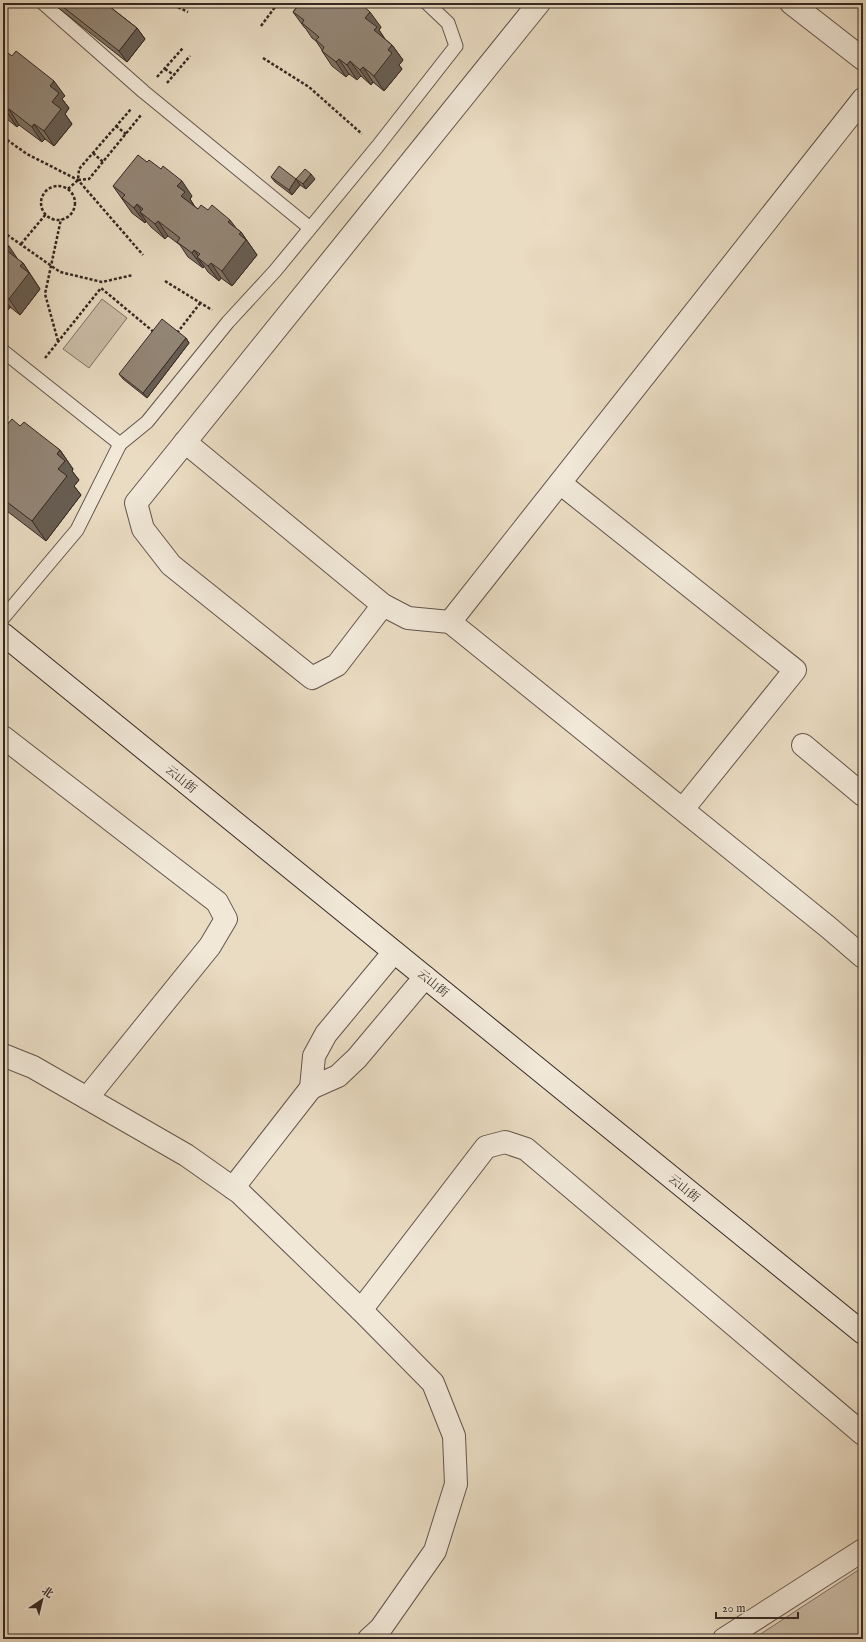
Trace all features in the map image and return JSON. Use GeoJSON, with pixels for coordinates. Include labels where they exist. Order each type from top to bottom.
{"type":"FeatureCollection","features":[{"type":"Feature","properties":{"kind":"street"},"geometry":{"type":"LineString","coordinates":[[384,605],[337,665],[312,678],[171,565],[144,529],[136,503],[539,3]]}},
{"type":"Feature","properties":{"kind":"street"},"geometry":{"type":"LineString","coordinates":[[791,3],[863,59]]}},
{"type":"Feature","properties":{"kind":"street"},"geometry":{"type":"LineString","coordinates":[[450,622],[863,99]]}},
{"type":"Feature","properties":{"kind":"street"},"geometry":{"type":"LineString","coordinates":[[185,442],[384,605],[408,618],[450,622],[683,809],[863,957]]}},
{"type":"Feature","properties":{"kind":"street"},"geometry":{"type":"LineString","coordinates":[[560,483],[795,670],[683,809]]}},
{"type":"Feature","properties":{"kind":"street","name":"云山街"},"geometry":{"type":"LineString","coordinates":[[3,634],[863,1333]]}},
{"type":"Feature","properties":{"kind":"street"},"geometry":{"type":"LineString","coordinates":[[3,737],[217,902],[226,919],[210,946],[87,1098]]}},
{"type":"Feature","properties":{"kind":"street"},"geometry":{"type":"LineString","coordinates":[[803,745],[863,795]]}},
{"type":"Feature","properties":{"kind":"street"},"geometry":{"type":"LineString","coordinates":[[311,1088],[314,1056],[326,1034],[394,952]]}},
{"type":"Feature","properties":{"kind":"street"},"geometry":{"type":"LineString","coordinates":[[233,1188],[311,1088],[338,1076],[357,1058],[425,977]]}},
{"type":"Feature","properties":{"kind":"street"},"geometry":{"type":"LineString","coordinates":[[3,1055],[33,1067],[186,1155],[233,1188],[362,1310],[433,1383],[454,1436],[456,1484],[435,1551],[381,1628],[370,1639]]}},
{"type":"Feature","properties":{"kind":"street"},"geometry":{"type":"LineString","coordinates":[[362,1310],[486,1147],[505,1142],[526,1149],[863,1434]]}},
{"type":"Feature","properties":{"kind":"street"},"geometry":{"type":"LineString","coordinates":[[724,1639],[863,1550]]}},
{"type":"Feature","properties":{"kind":"lane"},"geometry":{"type":"LineString","coordinates":[[43,3],[149,95],[310,228]]}},
{"type":"Feature","properties":{"kind":"lane"},"geometry":{"type":"LineString","coordinates":[[3,618],[78,530],[120,444],[147,422],[228,322],[275,271],[377,147],[456,46],[448,23],[427,3]]}},
{"type":"Feature","properties":{"kind":"lane"},"geometry":{"type":"LineString","coordinates":[[3,351],[120,444]]}},
{"type":"Feature","properties":{"kind":"path"},"geometry":{"type":"LineString","coordinates":[[169,3],[188,12]]}},
{"type":"Feature","properties":{"kind":"path"},"geometry":{"type":"LineString","coordinates":[[261,26],[278,3]]}},
{"type":"Feature","properties":{"kind":"path"},"geometry":{"type":"LineString","coordinates":[[68,189],[78,180],[89,179],[126,134],[165,69],[183,48]]}},
{"type":"Feature","properties":{"kind":"path"},"geometry":{"type":"LineString","coordinates":[[78,180],[79,169],[116,126],[149,95],[174,75],[190,56]]}},
{"type":"Feature","properties":{"kind":"path"},"geometry":{"type":"LineString","coordinates":[[263,58],[309,87],[377,147]]}},
{"type":"Feature","properties":{"kind":"path"},"geometry":{"type":"LineString","coordinates":[[165,69],[174,75]]}},
{"type":"Feature","properties":{"kind":"path"},"geometry":{"type":"LineString","coordinates":[[116,126],[126,134]]}},
{"type":"Feature","properties":{"kind":"path"},"geometry":{"type":"LineString","coordinates":[[3,137],[27,154],[78,180],[143,255]]}},
{"type":"Feature","properties":{"kind":"path"},"geometry":{"type":"LineString","coordinates":[[93,153],[103,162]]}},
{"type":"Feature","properties":{"kind":"path"},"geometry":{"type":"LineString","coordinates":[[58,186],[68,189],[74,198],[74,209],[67,217],[56,219],[46,214],[41,204],[44,194],[48,190],[58,186]]}},
{"type":"Feature","properties":{"kind":"path"},"geometry":{"type":"LineString","coordinates":[[21,244],[46,214]]}},
{"type":"Feature","properties":{"kind":"path"},"geometry":{"type":"LineString","coordinates":[[58,341],[44,294],[52,266],[61,219]]}},
{"type":"Feature","properties":{"kind":"path"},"geometry":{"type":"LineString","coordinates":[[3,232],[60,272],[102,282],[133,276]]}},
{"type":"Feature","properties":{"kind":"path"},"geometry":{"type":"LineString","coordinates":[[165,281],[201,302],[228,322]]}},
{"type":"Feature","properties":{"kind":"path"},"geometry":{"type":"LineString","coordinates":[[32,374],[101,288],[102,282]]}},
{"type":"Feature","properties":{"kind":"path"},"geometry":{"type":"LineString","coordinates":[[101,288],[158,335]]}},
{"type":"Feature","properties":{"kind":"path"},"geometry":{"type":"LineString","coordinates":[[177,333],[201,302]]}},
{"type":"Feature","properties":{"kind":"shaded area"},"geometry":{"type":"Polygon","coordinates":[[[102,299],[127,318],[89,368],[63,349],[102,299]]]}},
{"type":"Feature","properties":{"kind":"shaded area"},"geometry":{"type":"Polygon","coordinates":[[[863,1567],[863,1639],[753,1639],[863,1567]]]}},
{"type":"Feature","properties":{"kind":"building"},"geometry":{"type":"Polygon","coordinates":[[[58,3],[105,3],[137,28],[119,51],[58,3]]]}},
{"type":"Feature","properties":{"kind":"building"},"geometry":{"type":"Polygon","coordinates":[[[293,3],[351,3],[357,7],[360,3],[370,12],[365,18],[377,27],[374,30],[392,45],[388,50],[392,53],[374,76],[363,67],[360,70],[350,61],[347,65],[339,59],[336,62],[322,51],[324,47],[316,40],[319,37],[302,23],[304,20],[293,12],[298,6],[293,3]]]}},
{"type":"Feature","properties":{"kind":"building"},"geometry":{"type":"Polygon","coordinates":[[[4,50],[12,56],[16,51],[54,81],[50,86],[59,93],[52,102],[61,109],[44,131],[34,124],[32,127],[9,109],[7,112],[3,109],[4,50]]]}},
{"type":"Feature","properties":{"kind":"building"},"geometry":{"type":"Polygon","coordinates":[[[138,155],[147,162],[149,160],[161,169],[163,166],[182,181],[177,186],[185,192],[181,196],[198,209],[201,205],[208,210],[212,205],[230,220],[228,222],[241,232],[239,234],[246,240],[222,271],[211,263],[208,266],[197,257],[200,254],[194,250],[192,253],[177,242],[180,238],[158,221],[155,224],[140,212],[143,209],[137,204],[134,208],[122,198],[125,195],[113,186],[138,155]]]}},
{"type":"Feature","properties":{"kind":"building"},"geometry":{"type":"Polygon","coordinates":[[[279,166],[296,179],[289,190],[271,177],[279,166]]]}},
{"type":"Feature","properties":{"kind":"building"},"geometry":{"type":"Polygon","coordinates":[[[305,169],[311,174],[303,184],[296,179],[305,169]]]}},
{"type":"Feature","properties":{"kind":"building"},"geometry":{"type":"Polygon","coordinates":[[[3,242],[9,246],[6,250],[23,263],[20,266],[29,273],[9,299],[3,295],[3,242]]]}},
{"type":"Feature","properties":{"kind":"building"},"geometry":{"type":"Polygon","coordinates":[[[162,319],[186,338],[143,393],[119,374],[162,319]]]}},
{"type":"Feature","properties":{"kind":"building"},"geometry":{"type":"Polygon","coordinates":[[[12,419],[20,426],[24,422],[60,450],[57,454],[65,461],[58,469],[67,476],[32,521],[3,499],[3,426],[5,427],[12,419]]]}}]}
